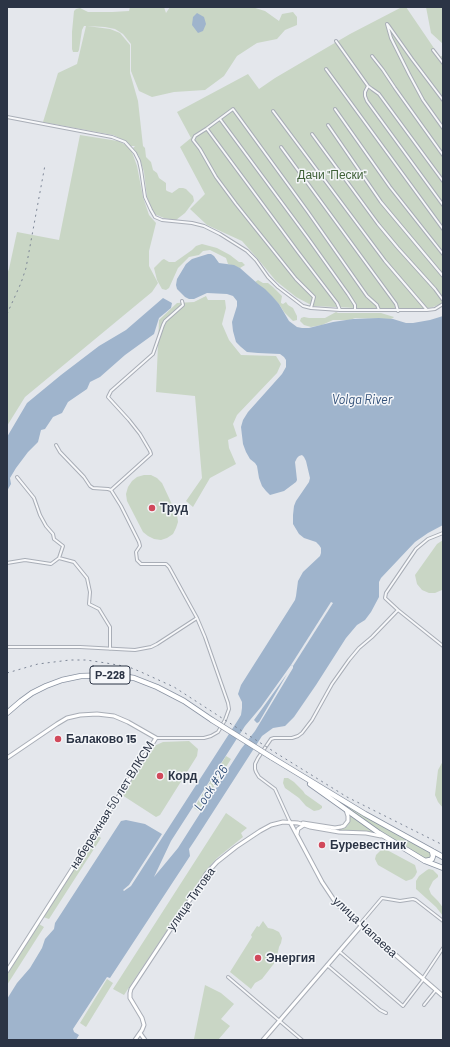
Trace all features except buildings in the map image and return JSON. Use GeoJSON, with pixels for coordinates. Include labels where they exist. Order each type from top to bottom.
{"type":"FeatureCollection","features":[{"type":"Feature","properties":{"kind":"highway","name":"Р-228"},"geometry":{"type":"LineString","coordinates":[[7,714],[32,693],[62,680],[87,676],[115,675],[134,678],[157,687],[184,701],[271,758],[365,814],[443,857]]}},
{"type":"Feature","properties":{"kind":"highway","name":"Р-228"},"geometry":{"type":"LineString","coordinates":[[291,770],[343,808],[394,842],[425,861],[443,868]]}},
{"type":"Feature","properties":{"kind":"highway"},"geometry":{"type":"LineString","coordinates":[[425,861],[432,858],[432,851]]}},
{"type":"Feature","properties":{"kind":"street"},"geometry":{"type":"LineString","coordinates":[[443,100],[387,24],[391,38],[409,74],[443,128]]}},
{"type":"Feature","properties":{"kind":"street"},"geometry":{"type":"LineString","coordinates":[[336,41],[368,86],[379,94],[443,182]]}},
{"type":"Feature","properties":{"kind":"street"},"geometry":{"type":"LineString","coordinates":[[433,50],[443,63]]}},
{"type":"Feature","properties":{"kind":"street"},"geometry":{"type":"LineString","coordinates":[[372,56],[443,155]]}},
{"type":"Feature","properties":{"kind":"street"},"geometry":{"type":"LineString","coordinates":[[326,69],[443,229]]}},
{"type":"Feature","properties":{"kind":"street"},"geometry":{"type":"LineString","coordinates":[[368,86],[365,92],[367,101],[443,205]]}},
{"type":"Feature","properties":{"kind":"street"},"geometry":{"type":"LineString","coordinates":[[311,308],[314,297],[296,279],[236,204],[216,177],[193,140],[195,136],[220,120],[233,109],[367,296],[377,305],[379,310]]}},
{"type":"Feature","properties":{"kind":"street"},"geometry":{"type":"LineString","coordinates":[[335,109],[390,187],[443,254]]}},
{"type":"Feature","properties":{"kind":"street"},"geometry":{"type":"LineString","coordinates":[[274,112],[385,261],[428,310]]}},
{"type":"Feature","properties":{"kind":"street"},"geometry":{"type":"LineString","coordinates":[[7,117],[112,137],[125,142],[135,153],[139,161],[145,197],[150,210],[155,217],[162,220],[192,223],[204,226],[220,234],[247,251],[278,287],[303,306],[340,310],[398,311],[435,309],[443,304]]}},
{"type":"Feature","properties":{"kind":"street"},"geometry":{"type":"LineString","coordinates":[[220,120],[308,238],[352,300],[355,305],[355,310]]}},
{"type":"Feature","properties":{"kind":"street"},"geometry":{"type":"LineString","coordinates":[[328,125],[381,202],[443,276]]}},
{"type":"Feature","properties":{"kind":"street"},"geometry":{"type":"LineString","coordinates":[[206,129],[337,302],[340,310]]}},
{"type":"Feature","properties":{"kind":"street"},"geometry":{"type":"LineString","coordinates":[[312,134],[378,224],[443,300]]}},
{"type":"Feature","properties":{"kind":"street"},"geometry":{"type":"LineString","coordinates":[[281,147],[396,304],[398,311]]}},
{"type":"Feature","properties":{"kind":"street"},"geometry":{"type":"LineString","coordinates":[[111,490],[151,454],[140,434],[108,397],[111,391],[153,354],[165,321],[183,305],[182,301]]}},
{"type":"Feature","properties":{"kind":"street"},"geometry":{"type":"LineString","coordinates":[[56,445],[60,452],[84,477],[90,486],[93,488],[108,488],[111,490],[121,506],[139,542],[140,546],[136,552],[137,560],[141,564],[166,564],[169,567],[206,637],[228,703],[228,714],[218,732],[210,736],[204,738],[156,738]]}},
{"type":"Feature","properties":{"kind":"street"},"geometry":{"type":"LineString","coordinates":[[7,563],[25,560],[51,564],[59,558],[63,546],[54,539],[53,534],[46,526],[40,515],[34,498],[17,477]]}},
{"type":"Feature","properties":{"kind":"street"},"geometry":{"type":"LineString","coordinates":[[443,533],[428,539],[416,549],[386,593],[385,598],[443,646]]}},
{"type":"Feature","properties":{"kind":"street"},"geometry":{"type":"LineString","coordinates":[[59,558],[74,562],[87,578],[90,592],[89,604],[99,609],[110,627],[110,649]]}},
{"type":"Feature","properties":{"kind":"street"},"geometry":{"type":"LineString","coordinates":[[290,822],[275,789],[259,777],[256,772],[255,764],[258,758],[271,739],[292,738],[302,733],[312,720],[332,684],[349,660],[359,648],[398,610]]}},
{"type":"Feature","properties":{"kind":"street"},"geometry":{"type":"LineString","coordinates":[[7,647],[80,647],[135,650],[151,647],[157,644],[196,618]]}},
{"type":"Feature","properties":{"kind":"street","name":"набережная 50 лет ВЛКСМ"},"geometry":{"type":"LineString","coordinates":[[7,758],[67,718],[80,715],[97,714],[114,716],[156,738],[7,971]]}},
{"type":"Feature","properties":{"kind":"street"},"geometry":{"type":"LineString","coordinates":[[298,823],[335,828],[341,827],[348,819],[348,814],[343,808]]}},
{"type":"Feature","properties":{"kind":"street","name":"улица Титова"},"geometry":{"type":"LineString","coordinates":[[140,1033],[144,1028],[144,1023],[130,998],[131,989],[206,874],[230,851],[258,832],[275,824],[290,822],[344,833],[374,834],[394,842]]}},
{"type":"Feature","properties":{"kind":"street","name":"улица Чапаева"},"geometry":{"type":"LineString","coordinates":[[290,822],[322,882],[334,900],[360,925],[443,996]]}},
{"type":"Feature","properties":{"kind":"street"},"geometry":{"type":"LineString","coordinates":[[297,836],[298,829],[304,825]]}},
{"type":"Feature","properties":{"kind":"street"},"geometry":{"type":"LineString","coordinates":[[263,1040],[382,898],[400,902],[413,899],[416,900],[443,921]]}},
{"type":"Feature","properties":{"kind":"street"},"geometry":{"type":"LineString","coordinates":[[339,951],[403,1006],[443,948]]}},
{"type":"Feature","properties":{"kind":"street"},"geometry":{"type":"LineString","coordinates":[[327,965],[380,1010],[386,1013]]}},
{"type":"Feature","properties":{"kind":"street"},"geometry":{"type":"LineString","coordinates":[[228,977],[302,1040]]}},
{"type":"Feature","properties":{"kind":"street"},"geometry":{"type":"LineString","coordinates":[[424,1005],[436,990]]}},
{"type":"Feature","properties":{"kind":"street"},"geometry":{"type":"LineString","coordinates":[[136,1040],[140,1033],[146,1040]]}},
{"type":"Feature","properties":{"kind":"green space"},"geometry":{"type":"Polygon","coordinates":[[[130,7],[164,7],[166,13],[170,7],[252,7],[265,11],[279,21],[282,14],[293,12],[297,17],[297,25],[285,30],[277,39],[257,43],[237,56],[224,76],[205,90],[174,92],[152,97],[139,91],[131,71],[131,44],[123,34],[115,29],[87,26],[110,29],[120,33],[130,45],[130,73],[138,101],[143,146],[145,148],[146,157],[151,162],[153,170],[157,173],[159,178],[166,183],[167,191],[172,193],[179,188],[183,188],[193,196],[194,201],[185,213],[176,220],[164,218],[154,214],[147,197],[144,172],[139,156],[133,148],[135,146],[131,146],[126,141],[113,135],[43,122],[58,73],[77,64],[86,26],[84,26],[82,30],[78,52],[73,52],[72,32],[74,11],[80,8],[88,12],[129,11],[130,7]]]}},
{"type":"Feature","properties":{"kind":"green space","name":"Дачи \"Пески\""},"geometry":{"type":"Polygon","coordinates":[[[402,7],[406,7],[440,57],[443,55],[443,303],[423,309],[313,306],[296,297],[276,281],[242,241],[207,225],[190,209],[205,194],[180,147],[191,138],[177,112],[248,74],[259,89],[350,34],[402,7]]]}},
{"type":"Feature","properties":{"kind":"green space"},"geometry":{"type":"Polygon","coordinates":[[[426,7],[443,7],[443,44],[431,33],[426,7]]]}},
{"type":"Feature","properties":{"kind":"green space"},"geometry":{"type":"Polygon","coordinates":[[[80,135],[118,141],[126,145],[132,152],[149,215],[156,223],[149,251],[149,266],[158,283],[152,292],[25,397],[7,426],[7,274],[17,232],[59,240],[80,135]]]}},
{"type":"Feature","properties":{"kind":"green space"},"geometry":{"type":"Polygon","coordinates":[[[202,244],[217,248],[245,265],[240,268],[228,264],[226,258],[210,250],[203,251],[199,255],[189,257],[178,268],[169,288],[166,290],[162,289],[157,280],[154,268],[164,259],[169,262],[175,262],[196,246],[202,244]]]}},
{"type":"Feature","properties":{"kind":"green space"},"geometry":{"type":"Polygon","coordinates":[[[258,280],[263,283],[268,283],[282,296],[281,303],[283,304],[286,302],[293,308],[297,316],[297,320],[293,321],[284,312],[279,304],[255,282],[258,280]]]}},
{"type":"Feature","properties":{"kind":"green space"},"geometry":{"type":"Polygon","coordinates":[[[206,296],[208,300],[225,300],[226,308],[222,324],[229,340],[241,355],[276,356],[281,364],[277,373],[237,415],[233,424],[237,436],[228,440],[229,448],[236,464],[210,478],[193,507],[186,501],[202,478],[195,396],[156,392],[159,320],[177,303],[194,302],[206,296]]]}},
{"type":"Feature","properties":{"kind":"green space"},"geometry":{"type":"Polygon","coordinates":[[[336,312],[381,313],[394,317],[391,319],[355,318],[350,320],[333,320],[322,325],[311,327],[304,325],[300,321],[301,318],[304,317],[325,318],[336,312]]]}},
{"type":"Feature","properties":{"kind":"green space","name":"Труд"},"geometry":{"type":"Polygon","coordinates":[[[151,475],[162,483],[177,515],[178,522],[173,534],[161,540],[154,539],[143,532],[127,501],[126,494],[128,487],[137,477],[151,475]]]}},
{"type":"Feature","properties":{"kind":"green space"},"geometry":{"type":"Polygon","coordinates":[[[443,540],[443,588],[435,593],[429,593],[422,590],[417,584],[415,575],[437,544],[443,540]]]}},
{"type":"Feature","properties":{"kind":"green space","name":"Корд"},"geometry":{"type":"Polygon","coordinates":[[[189,741],[198,749],[197,756],[160,815],[156,817],[122,795],[154,746],[163,742],[189,741]]]}},
{"type":"Feature","properties":{"kind":"green space"},"geometry":{"type":"Polygon","coordinates":[[[226,756],[231,759],[199,811],[194,808],[226,756]]]}},
{"type":"Feature","properties":{"kind":"green space"},"geometry":{"type":"Polygon","coordinates":[[[443,761],[443,808],[435,795],[438,770],[443,761]]]}},
{"type":"Feature","properties":{"kind":"green space"},"geometry":{"type":"Polygon","coordinates":[[[284,778],[288,778],[294,782],[305,794],[322,806],[322,808],[314,811],[306,806],[299,798],[285,788],[283,783],[284,778]]]}},
{"type":"Feature","properties":{"kind":"green space"},"geometry":{"type":"Polygon","coordinates":[[[317,786],[430,852],[430,858],[426,860],[381,831],[317,786]]]}},
{"type":"Feature","properties":{"kind":"green space"},"geometry":{"type":"Polygon","coordinates":[[[226,813],[247,828],[241,833],[243,837],[217,858],[209,867],[124,995],[113,989],[226,813]]]}},
{"type":"Feature","properties":{"kind":"green space"},"geometry":{"type":"Polygon","coordinates":[[[350,814],[377,833],[336,830],[347,826],[349,823],[350,814]]]}},
{"type":"Feature","properties":{"kind":"green space"},"geometry":{"type":"Polygon","coordinates":[[[96,834],[101,838],[49,919],[43,917],[96,834]]]}},
{"type":"Feature","properties":{"kind":"green space"},"geometry":{"type":"Polygon","coordinates":[[[383,849],[415,865],[417,872],[415,876],[406,881],[378,865],[375,859],[376,855],[383,849]]]}},
{"type":"Feature","properties":{"kind":"green space"},"geometry":{"type":"Polygon","coordinates":[[[429,869],[433,870],[438,875],[429,889],[431,894],[443,908],[443,916],[436,907],[416,889],[416,881],[419,876],[429,869]]]}},
{"type":"Feature","properties":{"kind":"green space","name":"Энергия"},"geometry":{"type":"Polygon","coordinates":[[[263,921],[268,928],[279,932],[282,938],[276,961],[262,979],[255,983],[251,989],[230,972],[252,937],[251,935],[257,926],[259,927],[263,921]]]}},
{"type":"Feature","properties":{"kind":"green space"},"geometry":{"type":"Polygon","coordinates":[[[39,924],[44,927],[7,985],[7,975],[39,924]]]}},
{"type":"Feature","properties":{"kind":"green space"},"geometry":{"type":"Polygon","coordinates":[[[107,979],[113,983],[86,1027],[80,1023],[107,979]]]}},
{"type":"Feature","properties":{"kind":"green space"},"geometry":{"type":"Polygon","coordinates":[[[205,985],[221,993],[234,1004],[221,1019],[230,1026],[218,1040],[194,1039],[205,985]]]}},
{"type":"Feature","properties":{"kind":"water"},"geometry":{"type":"Polygon","coordinates":[[[197,13],[204,17],[206,24],[203,31],[198,33],[192,25],[193,17],[197,13]]]}},
{"type":"Feature","properties":{"kind":"water","name":"Volga River"},"geometry":{"type":"Polygon","coordinates":[[[211,254],[219,263],[234,265],[240,268],[272,296],[279,304],[289,321],[297,327],[309,328],[353,319],[379,318],[413,323],[443,316],[443,525],[415,542],[381,578],[379,582],[379,597],[371,612],[365,620],[357,625],[346,638],[294,717],[285,726],[273,728],[262,736],[189,849],[190,856],[110,978],[107,977],[73,1029],[74,1032],[79,1035],[76,1040],[7,1040],[7,999],[17,983],[30,968],[42,948],[45,939],[54,929],[55,923],[121,821],[126,820],[145,824],[162,834],[129,885],[123,890],[124,891],[131,886],[241,715],[242,702],[238,694],[241,685],[295,600],[298,581],[303,572],[320,556],[321,553],[321,548],[319,545],[299,534],[293,524],[294,506],[310,478],[304,457],[302,455],[299,456],[295,462],[296,482],[284,491],[270,495],[262,486],[257,466],[250,459],[243,444],[241,427],[243,420],[248,412],[282,374],[286,367],[286,360],[280,354],[247,352],[236,342],[232,322],[237,301],[233,296],[227,294],[207,293],[194,299],[189,299],[177,289],[177,279],[186,264],[192,259],[211,254]],[[291,665],[261,707],[245,726],[171,841],[154,877],[178,848],[241,749],[255,731],[293,666],[291,665]]]}},
{"type":"Feature","properties":{"kind":"water"},"geometry":{"type":"Polygon","coordinates":[[[163,298],[172,303],[171,308],[159,318],[154,334],[125,355],[100,377],[90,382],[87,389],[68,402],[62,413],[53,417],[45,429],[41,430],[38,442],[16,468],[10,478],[11,484],[7,491],[7,437],[27,403],[99,346],[126,330],[163,298]]]}},
{"type":"Feature","properties":{"kind":"water"},"geometry":{"type":"Polygon","coordinates":[[[287,674],[259,722],[257,723],[254,720],[287,674]]]}},
{"type":"Feature","properties":{"kind":"pier"},"geometry":{"type":"Polygon","coordinates":[[[331,602],[333,603],[293,666],[291,665],[331,602]]]}},
{"type":"Feature","properties":{"kind":"railway"},"geometry":{"type":"LineString","coordinates":[[7,314],[26,268],[45,165]]}},
{"type":"Feature","properties":{"kind":"railway"},"geometry":{"type":"LineString","coordinates":[[7,673],[38,664],[70,660],[86,660],[129,667],[174,687],[347,797],[443,845]]}},
{"type":"Feature","properties":{"kind":"place","name":"Труд"},"geometry":{"type":"Point","coordinates":[152,508]}},
{"type":"Feature","properties":{"kind":"place","name":"Балаково 15"},"geometry":{"type":"Point","coordinates":[58,739]}},
{"type":"Feature","properties":{"kind":"place","name":"Корд"},"geometry":{"type":"Point","coordinates":[160,776]}},
{"type":"Feature","properties":{"kind":"place","name":"Буревестник"},"geometry":{"type":"Point","coordinates":[322,845]}},
{"type":"Feature","properties":{"kind":"place","name":"Энергия"},"geometry":{"type":"Point","coordinates":[258,958]}},
{"type":"Feature","properties":{"kind":"water label","name":"Lock #26"},"geometry":{"type":"Point","coordinates":[211,788]}}]}
